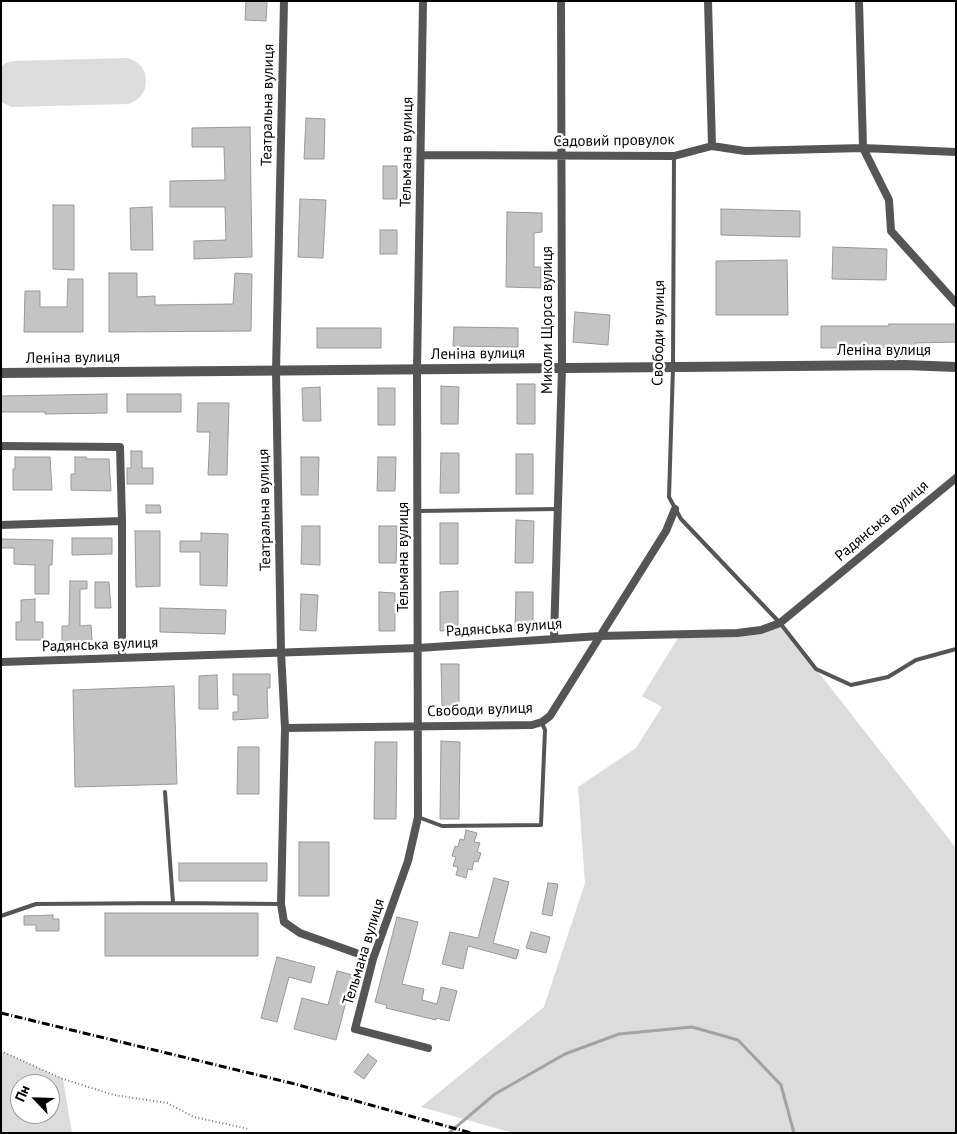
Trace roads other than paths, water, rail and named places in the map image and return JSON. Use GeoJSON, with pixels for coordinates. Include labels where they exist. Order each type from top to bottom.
{"type":"FeatureCollection","features":[{"type":"Feature","properties":{"kind":"street","name":"Театральна вулиця"},"geometry":{"type":"LineString","coordinates":[[284,1],[276,371],[281,652],[285,728],[281,904],[284,922],[300,933],[373,959]]}},
{"type":"Feature","properties":{"kind":"street","name":"Тельмана вулиця"},"geometry":{"type":"LineString","coordinates":[[423,1],[417,370],[418,817],[408,861],[373,959],[356,1028],[428,1048]]}},
{"type":"Feature","properties":{"kind":"street","name":"Миколи Щорса вулиця"},"geometry":{"type":"LineString","coordinates":[[554,638],[562,368],[561,1]]}},
{"type":"Feature","properties":{"kind":"street"},"geometry":{"type":"LineString","coordinates":[[708,1],[712,146]]}},
{"type":"Feature","properties":{"kind":"street"},"geometry":{"type":"LineString","coordinates":[[859,1],[863,148],[890,200],[891,231],[956,303]]}},
{"type":"Feature","properties":{"kind":"street","name":"Садовий провулок"},"geometry":{"type":"LineString","coordinates":[[421,155],[674,156],[712,146],[745,150],[863,148],[956,152]]}},
{"type":"Feature","properties":{"kind":"street","name":"Леніна вулиця"},"geometry":{"type":"LineString","coordinates":[[1,373],[895,365],[956,367]]}},
{"type":"Feature","properties":{"kind":"street"},"geometry":{"type":"LineString","coordinates":[[1,446],[120,447],[122,658]]}},
{"type":"Feature","properties":{"kind":"street","name":"Радянська вулиця"},"geometry":{"type":"LineString","coordinates":[[1,662],[418,648],[554,638],[737,633],[761,630],[780,623],[956,478]]}},
{"type":"Feature","properties":{"kind":"street","name":"Свободи вулиця"},"geometry":{"type":"LineString","coordinates":[[285,728],[532,725],[542,722],[550,716],[666,531],[675,509]]}},
{"type":"Feature","properties":{"kind":"street"},"geometry":{"type":"LineString","coordinates":[[1,525],[122,521]]}},
{"type":"Feature","properties":{"kind":"lane","name":"Свободи вулиця"},"geometry":{"type":"LineString","coordinates":[[674,156],[670,497],[680,519],[780,623],[816,669],[851,685],[888,677],[916,660],[956,649]]}},
{"type":"Feature","properties":{"kind":"lane"},"geometry":{"type":"LineString","coordinates":[[418,510],[558,509]]}},
{"type":"Feature","properties":{"kind":"lane"},"geometry":{"type":"LineString","coordinates":[[418,817],[442,826],[541,826],[545,730],[542,722]]}},
{"type":"Feature","properties":{"kind":"lane"},"geometry":{"type":"LineString","coordinates":[[165,792],[173,903]]}},
{"type":"Feature","properties":{"kind":"lane"},"geometry":{"type":"LineString","coordinates":[[1,916],[36,904],[281,904]]}},
{"type":"Feature","properties":{"kind":"waterway"},"geometry":{"type":"LineString","coordinates":[[449,1133],[495,1094],[565,1054],[619,1034],[692,1027],[738,1040],[781,1085],[794,1133]]}},
{"type":"Feature","properties":{"kind":"railway"},"geometry":{"type":"LineString","coordinates":[[1,1013],[295,1084],[471,1133]]}}]}
